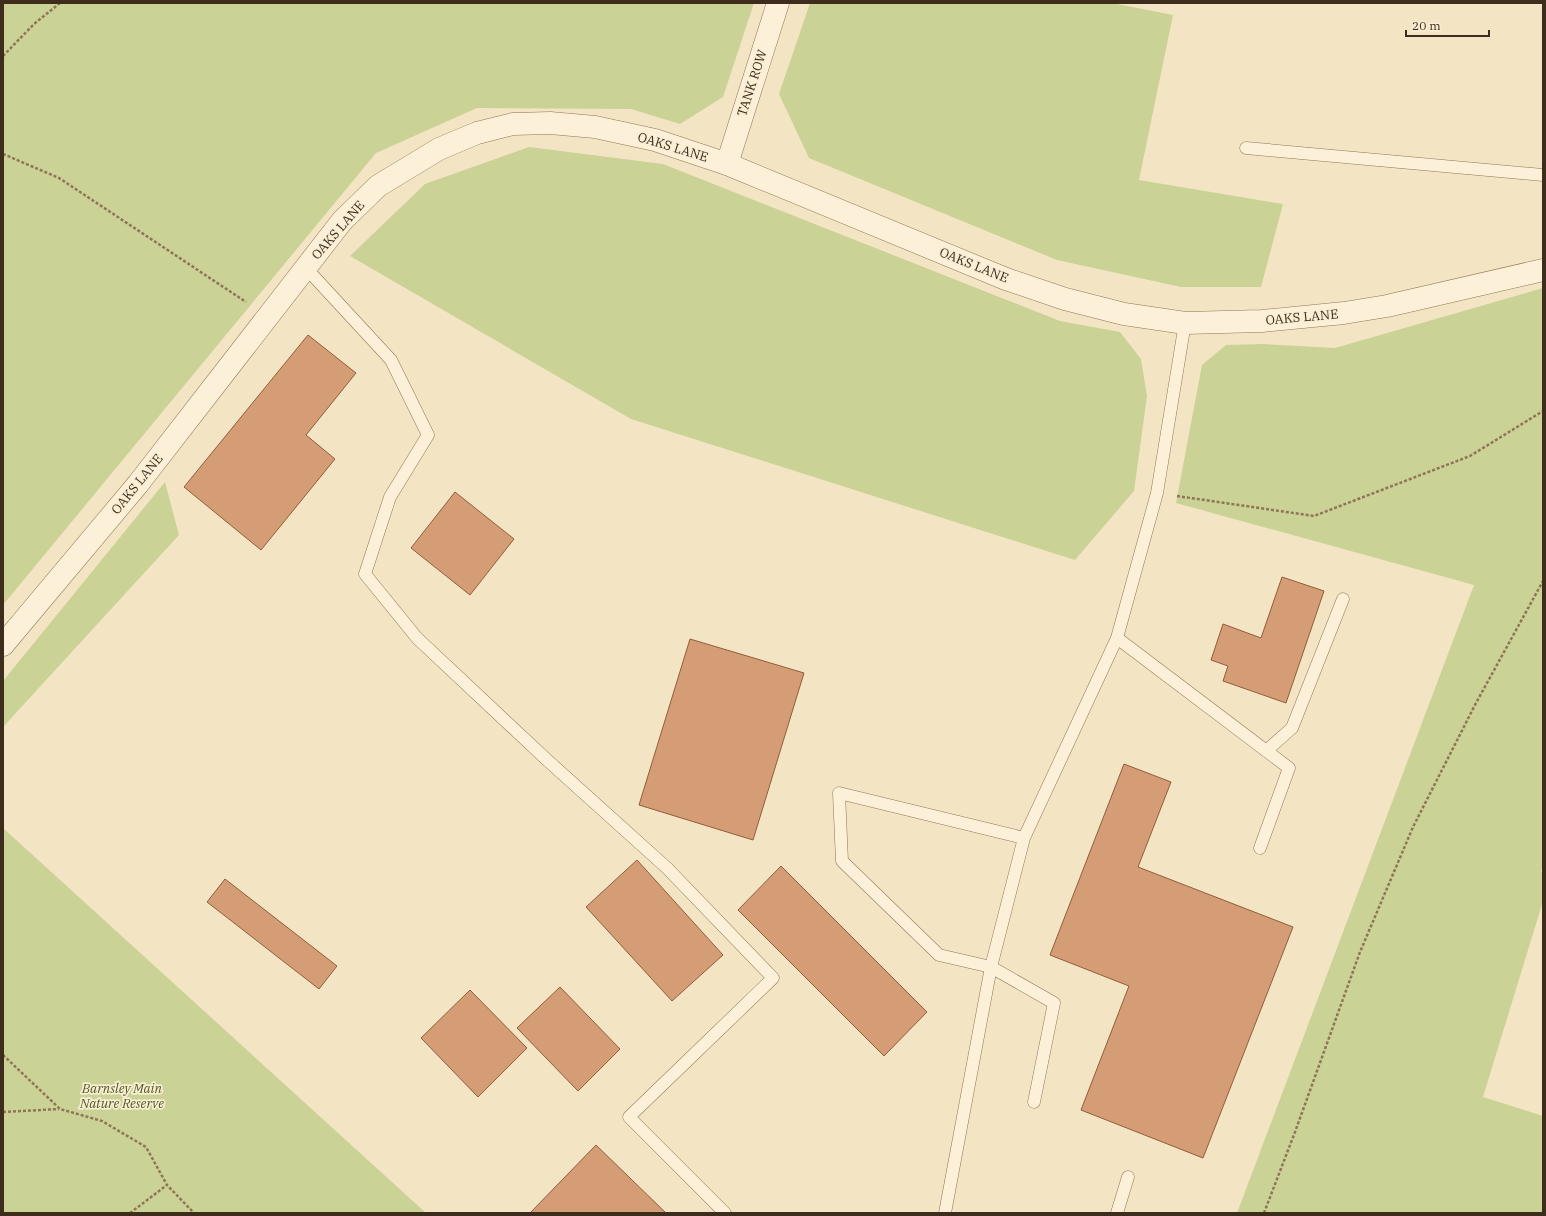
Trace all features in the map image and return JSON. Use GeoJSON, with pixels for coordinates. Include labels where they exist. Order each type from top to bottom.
{"type":"FeatureCollection","features":[{"type":"Feature","properties":{"kind":"street","name":"TANK ROW"},"geometry":{"type":"LineString","coordinates":[[727,164],[778,3]]}},
{"type":"Feature","properties":{"kind":"street","name":"OAKS LANE"},"geometry":{"type":"LineString","coordinates":[[3,645],[138,484],[342,221],[378,186],[439,149],[477,134],[513,124],[550,123],[595,127],[655,140],[727,164],[1006,278],[1065,299],[1124,314],[1185,323],[1262,321],[1344,313],[1387,306],[1543,270]]}},
{"type":"Feature","properties":{"kind":"lane"},"geometry":{"type":"LineString","coordinates":[[1246,148],[1543,175]]}},
{"type":"Feature","properties":{"kind":"lane"},"geometry":{"type":"LineString","coordinates":[[306,268],[391,360],[428,435],[390,497],[365,574],[417,638],[546,759],[666,868],[773,978],[629,1118],[725,1213]]}},
{"type":"Feature","properties":{"kind":"lane"},"geometry":{"type":"LineString","coordinates":[[945,1213],[991,967],[1024,838],[1117,638],[1157,493],[1185,323]]}},
{"type":"Feature","properties":{"kind":"lane"},"geometry":{"type":"LineString","coordinates":[[1266,751],[1292,728],[1343,599]]}},
{"type":"Feature","properties":{"kind":"lane"},"geometry":{"type":"LineString","coordinates":[[1117,638],[1289,768],[1260,848]]}},
{"type":"Feature","properties":{"kind":"lane"},"geometry":{"type":"LineString","coordinates":[[1024,838],[839,793],[842,861],[939,955],[991,967],[1054,1003],[1034,1102]]}},
{"type":"Feature","properties":{"kind":"lane"},"geometry":{"type":"LineString","coordinates":[[1118,1213],[1128,1177]]}},
{"type":"Feature","properties":{"kind":"path"},"geometry":{"type":"LineString","coordinates":[[3,56],[34,24],[60,3]]}},
{"type":"Feature","properties":{"kind":"path"},"geometry":{"type":"LineString","coordinates":[[3,154],[59,178],[269,316]]}},
{"type":"Feature","properties":{"kind":"path"},"geometry":{"type":"LineString","coordinates":[[1157,493],[1314,516],[1470,456],[1543,411]]}},
{"type":"Feature","properties":{"kind":"path"},"geometry":{"type":"LineString","coordinates":[[1264,1213],[1296,1132],[1360,952],[1413,827],[1476,703],[1543,581]]}},
{"type":"Feature","properties":{"kind":"path"},"geometry":{"type":"LineString","coordinates":[[3,1055],[60,1109]]}},
{"type":"Feature","properties":{"kind":"path"},"geometry":{"type":"LineString","coordinates":[[3,1112],[60,1109],[102,1121],[146,1147],[167,1185],[194,1213]]}},
{"type":"Feature","properties":{"kind":"path"},"geometry":{"type":"LineString","coordinates":[[130,1213],[167,1185]]}},
{"type":"Feature","properties":{"kind":"green space"},"geometry":{"type":"Polygon","coordinates":[[[3,3],[754,3],[723,97],[680,124],[631,109],[477,108],[376,153],[3,605],[3,3]]]}},
{"type":"Feature","properties":{"kind":"green space"},"geometry":{"type":"Polygon","coordinates":[[[810,3],[1112,3],[1173,15],[1139,180],[1283,204],[1261,287],[1181,287],[1057,260],[809,158],[779,94],[810,3]]]}},
{"type":"Feature","properties":{"kind":"green space"},"geometry":{"type":"Polygon","coordinates":[[[529,147],[663,164],[1060,321],[1120,332],[1141,359],[1147,396],[1134,491],[1075,560],[631,419],[350,256],[425,184],[529,147]]]}},
{"type":"Feature","properties":{"kind":"green space"},"geometry":{"type":"Polygon","coordinates":[[[1543,288],[1543,866],[1541,871],[1543,874],[1543,901],[1483,1097],[1543,1116],[1543,1213],[1237,1213],[1474,585],[1176,503],[1202,365],[1226,345],[1263,344],[1335,348],[1543,288]]]}},
{"type":"Feature","properties":{"kind":"green space"},"geometry":{"type":"Polygon","coordinates":[[[165,482],[179,535],[3,727],[3,681],[165,482]]]}},
{"type":"Feature","properties":{"kind":"green space","name":"Barnsley Main Nature Reserve"},"geometry":{"type":"Polygon","coordinates":[[[3,828],[426,1213],[3,1213],[3,828]]]}},
{"type":"Feature","properties":{"kind":"building"},"geometry":{"type":"Polygon","coordinates":[[[308,335],[356,373],[306,435],[335,459],[261,550],[184,487],[308,335]]]}},
{"type":"Feature","properties":{"kind":"building"},"geometry":{"type":"Polygon","coordinates":[[[455,492],[514,539],[470,595],[411,548],[455,492]]]}},
{"type":"Feature","properties":{"kind":"building"},"geometry":{"type":"Polygon","coordinates":[[[1282,577],[1324,591],[1286,703],[1223,681],[1228,666],[1211,660],[1223,624],[1261,638],[1282,577]]]}},
{"type":"Feature","properties":{"kind":"building"},"geometry":{"type":"Polygon","coordinates":[[[690,639],[804,673],[753,840],[639,805],[690,639]]]}},
{"type":"Feature","properties":{"kind":"building"},"geometry":{"type":"Polygon","coordinates":[[[1124,764],[1171,782],[1138,867],[1293,927],[1203,1158],[1081,1110],[1129,986],[1050,955],[1124,764]]]}},
{"type":"Feature","properties":{"kind":"building"},"geometry":{"type":"Polygon","coordinates":[[[637,860],[723,955],[672,1001],[586,907],[637,860]]]}},
{"type":"Feature","properties":{"kind":"building"},"geometry":{"type":"Polygon","coordinates":[[[781,866],[927,1012],[884,1056],[738,910],[781,866]]]}},
{"type":"Feature","properties":{"kind":"building"},"geometry":{"type":"Polygon","coordinates":[[[225,879],[337,966],[319,989],[207,902],[225,879]]]}},
{"type":"Feature","properties":{"kind":"building"},"geometry":{"type":"Polygon","coordinates":[[[560,987],[620,1049],[578,1091],[517,1028],[560,987]]]}},
{"type":"Feature","properties":{"kind":"building"},"geometry":{"type":"Polygon","coordinates":[[[470,990],[527,1048],[478,1097],[421,1038],[470,990]]]}},
{"type":"Feature","properties":{"kind":"building"},"geometry":{"type":"Polygon","coordinates":[[[596,1145],[666,1213],[530,1213],[596,1145]]]}}]}
